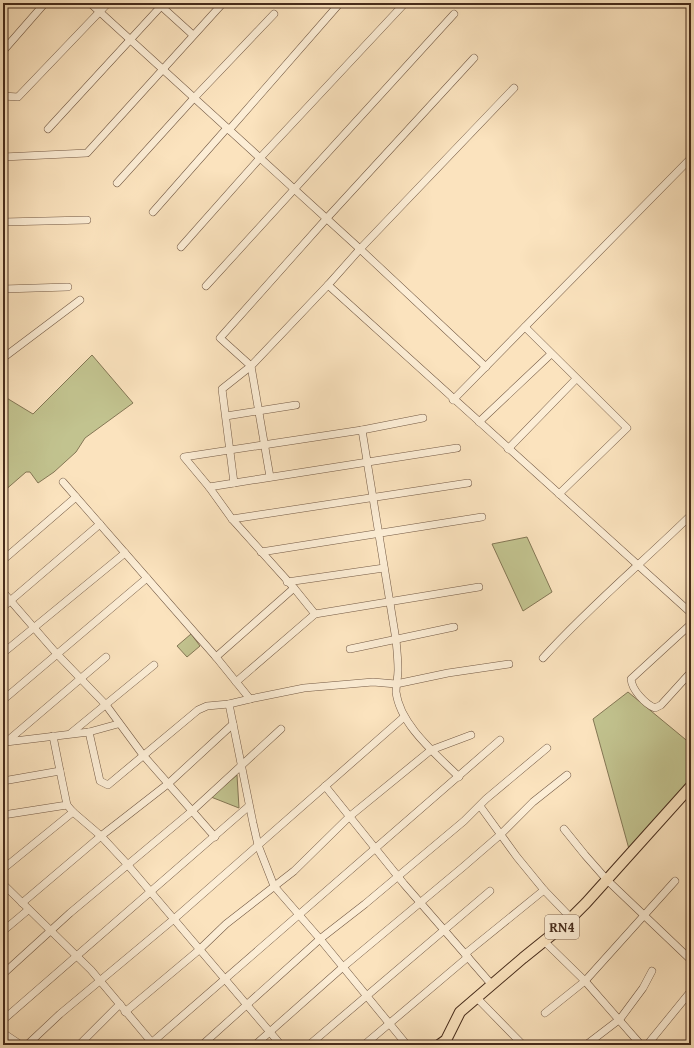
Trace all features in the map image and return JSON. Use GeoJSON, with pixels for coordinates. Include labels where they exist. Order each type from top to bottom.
{"type":"FeatureCollection","features":[{"type":"Feature","properties":{"kind":"highway","name":"RN4"},"geometry":{"type":"LineString","coordinates":[[440,1045],[446,1040],[460,1012],[492,984],[545,942],[571,918],[679,801],[691,786]]}},
{"type":"Feature","properties":{"kind":"street"},"geometry":{"type":"LineString","coordinates":[[3,50],[45,3]]}},
{"type":"Feature","properties":{"kind":"street"},"geometry":{"type":"LineString","coordinates":[[90,3],[161,69],[328,218],[486,367]]}},
{"type":"Feature","properties":{"kind":"street"},"geometry":{"type":"LineString","coordinates":[[3,96],[18,97],[108,3]]}},
{"type":"Feature","properties":{"kind":"street"},"geometry":{"type":"LineString","coordinates":[[3,157],[87,154],[161,69],[223,3]]}},
{"type":"Feature","properties":{"kind":"street"},"geometry":{"type":"LineString","coordinates":[[153,212],[340,3]]}},
{"type":"Feature","properties":{"kind":"street"},"geometry":{"type":"LineString","coordinates":[[181,247],[260,158],[405,3]]}},
{"type":"Feature","properties":{"kind":"street"},"geometry":{"type":"LineString","coordinates":[[48,129],[162,5],[193,35]]}},
{"type":"Feature","properties":{"kind":"street"},"geometry":{"type":"LineString","coordinates":[[117,183],[194,98],[274,14]]}},
{"type":"Feature","properties":{"kind":"street"},"geometry":{"type":"LineString","coordinates":[[206,286],[454,14]]}},
{"type":"Feature","properties":{"kind":"street"},"geometry":{"type":"LineString","coordinates":[[270,477],[251,366],[220,338],[474,58]]}},
{"type":"Feature","properties":{"kind":"street"},"geometry":{"type":"LineString","coordinates":[[234,483],[222,389],[251,366],[360,249],[514,88]]}},
{"type":"Feature","properties":{"kind":"street"},"geometry":{"type":"LineString","coordinates":[[453,400],[691,158]]}},
{"type":"Feature","properties":{"kind":"street"},"geometry":{"type":"LineString","coordinates":[[3,222],[88,220]]}},
{"type":"Feature","properties":{"kind":"street"},"geometry":{"type":"LineString","coordinates":[[328,285],[453,400],[480,422],[691,613]]}},
{"type":"Feature","properties":{"kind":"street"},"geometry":{"type":"LineString","coordinates":[[3,289],[68,287]]}},
{"type":"Feature","properties":{"kind":"street"},"geometry":{"type":"LineString","coordinates":[[3,358],[80,300]]}},
{"type":"Feature","properties":{"kind":"street"},"geometry":{"type":"LineString","coordinates":[[524,327],[627,428],[559,494]]}},
{"type":"Feature","properties":{"kind":"street"},"geometry":{"type":"LineString","coordinates":[[480,422],[551,354]]}},
{"type":"Feature","properties":{"kind":"street"},"geometry":{"type":"LineString","coordinates":[[508,448],[576,379]]}},
{"type":"Feature","properties":{"kind":"street"},"geometry":{"type":"LineString","coordinates":[[226,416],[296,406]]}},
{"type":"Feature","properties":{"kind":"street"},"geometry":{"type":"LineString","coordinates":[[316,614],[232,519],[209,487],[184,457],[362,430],[423,418]]}},
{"type":"Feature","properties":{"kind":"street"},"geometry":{"type":"LineString","coordinates":[[362,430],[396,640],[398,670],[396,684],[398,702],[404,718],[431,750],[459,777]]}},
{"type":"Feature","properties":{"kind":"street"},"geometry":{"type":"LineString","coordinates":[[209,487],[458,448]]}},
{"type":"Feature","properties":{"kind":"street"},"geometry":{"type":"LineString","coordinates":[[63,482],[216,657],[250,699]]}},
{"type":"Feature","properties":{"kind":"street"},"geometry":{"type":"LineString","coordinates":[[232,519],[468,484]]}},
{"type":"Feature","properties":{"kind":"street"},"geometry":{"type":"LineString","coordinates":[[3,560],[76,497]]}},
{"type":"Feature","properties":{"kind":"street"},"geometry":{"type":"LineString","coordinates":[[543,658],[574,624],[639,566],[691,515]]}},
{"type":"Feature","properties":{"kind":"street"},"geometry":{"type":"LineString","coordinates":[[261,552],[482,517]]}},
{"type":"Feature","properties":{"kind":"street"},"geometry":{"type":"LineString","coordinates":[[3,607],[100,524]]}},
{"type":"Feature","properties":{"kind":"street"},"geometry":{"type":"LineString","coordinates":[[3,653],[125,553]]}},
{"type":"Feature","properties":{"kind":"street"},"geometry":{"type":"LineString","coordinates":[[287,582],[384,568]]}},
{"type":"Feature","properties":{"kind":"street"},"geometry":{"type":"LineString","coordinates":[[3,700],[147,578]]}},
{"type":"Feature","properties":{"kind":"street"},"geometry":{"type":"LineString","coordinates":[[236,682],[316,614],[479,586]]}},
{"type":"Feature","properties":{"kind":"street"},"geometry":{"type":"LineString","coordinates":[[216,657],[294,588]]}},
{"type":"Feature","properties":{"kind":"street"},"geometry":{"type":"LineString","coordinates":[[3,592],[56,654],[106,705],[118,724],[143,755],[215,837]]}},
{"type":"Feature","properties":{"kind":"street"},"geometry":{"type":"LineString","coordinates":[[691,624],[631,679],[645,703],[655,708],[661,705],[691,672]]}},
{"type":"Feature","properties":{"kind":"street"},"geometry":{"type":"LineString","coordinates":[[350,649],[454,627]]}},
{"type":"Feature","properties":{"kind":"street"},"geometry":{"type":"LineString","coordinates":[[4,743],[106,657]]}},
{"type":"Feature","properties":{"kind":"street"},"geometry":{"type":"LineString","coordinates":[[89,732],[100,781],[104,784],[112,783],[143,755],[198,710],[207,706],[229,704],[304,688],[373,682],[396,684],[448,673],[509,664]]}},
{"type":"Feature","properties":{"kind":"street"},"geometry":{"type":"LineString","coordinates":[[71,733],[154,665]]}},
{"type":"Feature","properties":{"kind":"street"},"geometry":{"type":"LineString","coordinates":[[229,704],[240,766],[258,845],[274,886],[320,938],[407,1045]]}},
{"type":"Feature","properties":{"kind":"street"},"geometry":{"type":"LineString","coordinates":[[27,1045],[60,1014],[174,919],[404,718]]}},
{"type":"Feature","properties":{"kind":"street"},"geometry":{"type":"LineString","coordinates":[[4,743],[71,733],[89,732],[118,724]]}},
{"type":"Feature","properties":{"kind":"street"},"geometry":{"type":"LineString","coordinates":[[22,903],[101,836],[169,784],[233,724]]}},
{"type":"Feature","properties":{"kind":"street"},"geometry":{"type":"LineString","coordinates":[[3,974],[127,864],[192,811],[281,729]]}},
{"type":"Feature","properties":{"kind":"street"},"geometry":{"type":"LineString","coordinates":[[125,1012],[199,950],[226,924],[294,871],[349,817],[431,750],[471,735]]}},
{"type":"Feature","properties":{"kind":"street"},"geometry":{"type":"LineString","coordinates":[[53,736],[67,805],[101,836],[127,864],[149,892],[174,919],[281,1045]]}},
{"type":"Feature","properties":{"kind":"street"},"geometry":{"type":"LineString","coordinates":[[3,885],[77,956],[120,1004],[151,1044],[224,978],[376,849],[500,740]]}},
{"type":"Feature","properties":{"kind":"street"},"geometry":{"type":"LineString","coordinates":[[202,1045],[320,938],[365,904],[464,821],[547,748]]}},
{"type":"Feature","properties":{"kind":"street"},"geometry":{"type":"LineString","coordinates":[[3,781],[60,771]]}},
{"type":"Feature","properties":{"kind":"street"},"geometry":{"type":"LineString","coordinates":[[255,1045],[343,967],[500,835],[533,802],[567,775]]}},
{"type":"Feature","properties":{"kind":"street"},"geometry":{"type":"LineString","coordinates":[[325,786],[397,876],[492,984]]}},
{"type":"Feature","properties":{"kind":"street"},"geometry":{"type":"LineString","coordinates":[[3,816],[67,805]]}},
{"type":"Feature","properties":{"kind":"street"},"geometry":{"type":"LineString","coordinates":[[3,1020],[249,806]]}},
{"type":"Feature","properties":{"kind":"street"},"geometry":{"type":"LineString","coordinates":[[480,806],[493,821],[500,835],[544,890],[571,918]]}},
{"type":"Feature","properties":{"kind":"street"},"geometry":{"type":"LineString","coordinates":[[3,869],[73,812]]}},
{"type":"Feature","properties":{"kind":"street"},"geometry":{"type":"LineString","coordinates":[[564,829],[607,880],[691,960]]}},
{"type":"Feature","properties":{"kind":"street"},"geometry":{"type":"LineString","coordinates":[[545,1013],[585,981],[675,881]]}},
{"type":"Feature","properties":{"kind":"street"},"geometry":{"type":"LineString","coordinates":[[364,1045],[544,890]]}},
{"type":"Feature","properties":{"kind":"street"},"geometry":{"type":"LineString","coordinates":[[309,1045],[490,891]]}},
{"type":"Feature","properties":{"kind":"street"},"geometry":{"type":"LineString","coordinates":[[3,931],[28,910]]}},
{"type":"Feature","properties":{"kind":"street"},"geometry":{"type":"LineString","coordinates":[[545,942],[585,981],[620,1019],[641,1045]]}},
{"type":"Feature","properties":{"kind":"street"},"geometry":{"type":"LineString","coordinates":[[586,1045],[620,1019],[643,988],[652,971]]}},
{"type":"Feature","properties":{"kind":"street"},"geometry":{"type":"LineString","coordinates":[[647,1045],[691,991]]}},
{"type":"Feature","properties":{"kind":"street"},"geometry":{"type":"LineString","coordinates":[[477,998],[523,1045]]}},
{"type":"Feature","properties":{"kind":"street"},"geometry":{"type":"LineString","coordinates":[[79,1045],[120,1004]]}},
{"type":"Feature","properties":{"kind":"street"},"geometry":{"type":"LineString","coordinates":[[3,1033],[21,1045]]}},
{"type":"Feature","properties":{"kind":"green space"},"geometry":{"type":"Polygon","coordinates":[[[92,355],[133,403],[85,438],[76,452],[54,472],[38,483],[30,472],[26,472],[3,492],[3,400],[5,397],[33,414],[92,355]]]}},
{"type":"Feature","properties":{"kind":"green space"},"geometry":{"type":"Polygon","coordinates":[[[527,537],[552,592],[523,611],[492,544],[527,537]]]}},
{"type":"Feature","properties":{"kind":"green space"},"geometry":{"type":"Polygon","coordinates":[[[191,634],[200,646],[187,657],[177,646],[191,634]]]}},
{"type":"Feature","properties":{"kind":"green space"},"geometry":{"type":"Polygon","coordinates":[[[628,692],[691,744],[691,780],[629,849],[593,719],[628,692]]]}},
{"type":"Feature","properties":{"kind":"green space"},"geometry":{"type":"Polygon","coordinates":[[[237,775],[239,808],[211,797],[237,775]]]}}]}
